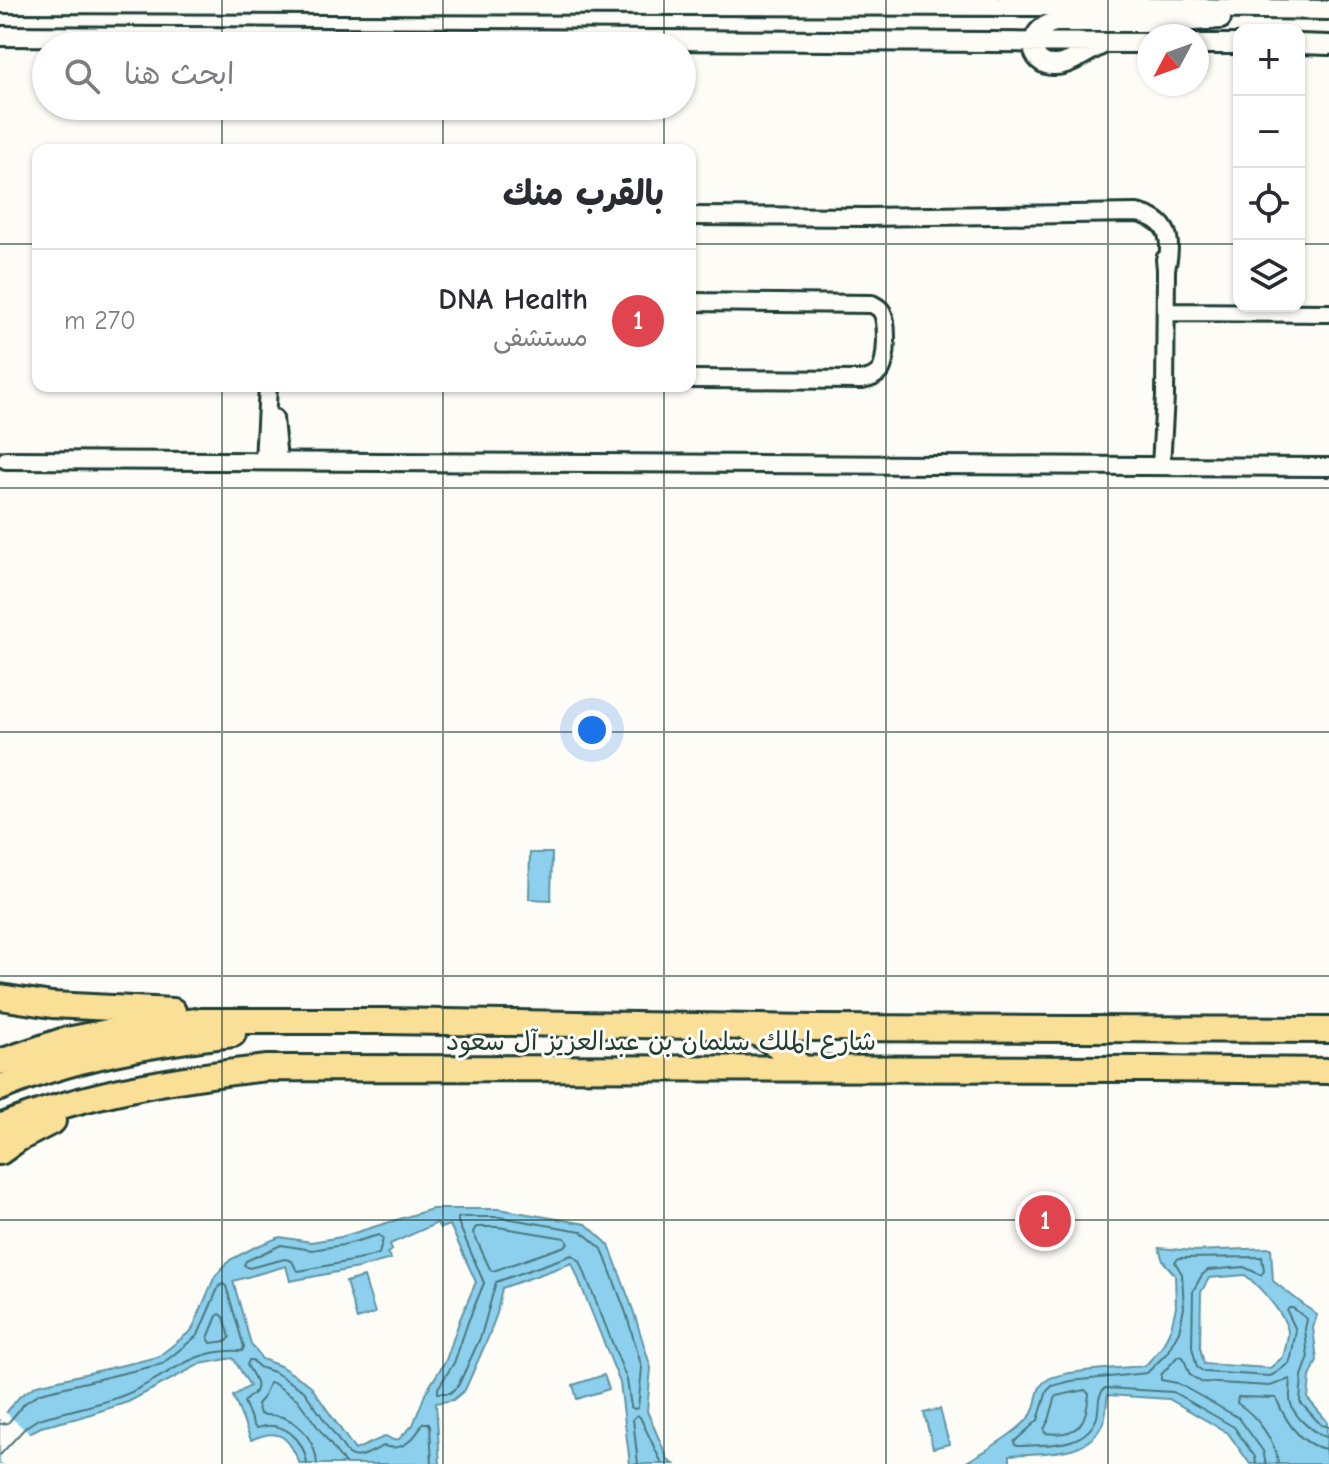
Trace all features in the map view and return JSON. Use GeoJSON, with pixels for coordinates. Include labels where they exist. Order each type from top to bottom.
{"type":"FeatureCollection","features":[{"type":"Feature","properties":{"kind":"main road"},"geometry":{"type":"LineString","coordinates":[[0,997],[52,1005],[343,1021]]}},
{"type":"Feature","properties":{"kind":"main road","name":"شارع الملك سلمان بن عبدالعزيز آل سعود"},"geometry":{"type":"LineString","coordinates":[[0,1062],[62,1041],[123,1029],[198,1021],[1329,1030]]}},
{"type":"Feature","properties":{"kind":"main road"},"geometry":{"type":"LineString","coordinates":[[0,1088],[125,1050],[343,1021]]}},
{"type":"Feature","properties":{"kind":"main road"},"geometry":{"type":"LineString","coordinates":[[736,1026],[751,1030],[780,1046],[802,1069]]}},
{"type":"Feature","properties":{"kind":"main road","name":"شارع الملك سلمان بن عبدالعزيز آل سعود"},"geometry":{"type":"LineString","coordinates":[[0,1127],[35,1113],[168,1081],[267,1068],[1329,1071]]}},
{"type":"Feature","properties":{"kind":"main road"},"geometry":{"type":"LineString","coordinates":[[0,1152],[26,1134],[103,1096]]}},
{"type":"Feature","properties":{"kind":"main road"},"geometry":{"type":"LineString","coordinates":[[0,1118],[35,1113]]}},
{"type":"Feature","properties":{"kind":"street"},"geometry":{"type":"LineString","coordinates":[[0,3],[1035,6],[1329,10]]}},
{"type":"Feature","properties":{"kind":"street"},"geometry":{"type":"LineString","coordinates":[[1033,42],[1036,31],[1045,24],[1056,22],[1202,21],[1267,10]]}},
{"type":"Feature","properties":{"kind":"street"},"geometry":{"type":"LineString","coordinates":[[0,36],[32,36]]}},
{"type":"Feature","properties":{"kind":"street"},"geometry":{"type":"LineString","coordinates":[[696,40],[1137,43]]}},
{"type":"Feature","properties":{"kind":"street"},"geometry":{"type":"LineString","coordinates":[[1209,44],[1233,44]]}},
{"type":"Feature","properties":{"kind":"street"},"geometry":{"type":"LineString","coordinates":[[1305,44],[1329,45]]}},
{"type":"Feature","properties":{"kind":"street"},"geometry":{"type":"LineString","coordinates":[[696,216],[1149,216],[1159,222],[1170,243],[1166,269],[1165,396],[1172,426],[1168,466]]}},
{"type":"Feature","properties":{"kind":"street"},"geometry":{"type":"LineString","coordinates":[[696,302],[872,304],[879,308],[885,321],[884,363],[882,369],[870,379],[696,379]]}},
{"type":"Feature","properties":{"kind":"street"},"geometry":{"type":"LineString","coordinates":[[1166,312],[1329,313]]}},
{"type":"Feature","properties":{"kind":"street"},"geometry":{"type":"LineString","coordinates":[[269,392],[272,408],[271,461]]}},
{"type":"Feature","properties":{"kind":"street"},"geometry":{"type":"LineString","coordinates":[[6,460],[1329,467]]}},
{"type":"Feature","properties":{"kind":"water"},"geometry":{"type":"Polygon","coordinates":[[[530,853],[552,853],[551,900],[529,899],[530,853]]]}},
{"type":"Feature","properties":{"kind":"water"},"geometry":{"type":"Polygon","coordinates":[[[432,1209],[499,1209],[586,1224],[609,1245],[633,1310],[651,1368],[647,1411],[668,1460],[674,1464],[630,1464],[620,1383],[572,1263],[502,1288],[488,1338],[465,1390],[453,1400],[436,1403],[440,1464],[300,1464],[292,1447],[282,1437],[270,1434],[251,1440],[233,1396],[250,1386],[233,1358],[200,1364],[128,1402],[41,1427],[31,1432],[0,1464],[0,1420],[20,1396],[37,1385],[158,1357],[192,1330],[215,1276],[230,1260],[255,1247],[280,1237],[311,1242],[341,1237],[432,1209]],[[437,1223],[390,1244],[392,1250],[387,1253],[391,1259],[358,1268],[290,1281],[286,1266],[233,1281],[251,1344],[262,1359],[280,1366],[310,1385],[355,1450],[386,1436],[399,1439],[413,1425],[426,1392],[446,1360],[476,1282],[450,1225],[440,1228],[437,1223]]]}},
{"type":"Feature","properties":{"kind":"water"},"geometry":{"type":"Polygon","coordinates":[[[1159,1248],[1194,1251],[1271,1248],[1273,1281],[1317,1315],[1313,1328],[1317,1360],[1310,1377],[1308,1399],[1327,1421],[1326,1458],[1329,1464],[1250,1464],[1228,1433],[1169,1399],[1108,1395],[1105,1417],[1098,1432],[1077,1447],[1051,1453],[1010,1455],[1010,1464],[963,1464],[1001,1441],[1028,1419],[1040,1387],[1047,1380],[1080,1372],[1145,1366],[1162,1347],[1176,1307],[1175,1275],[1163,1261],[1159,1248]],[[1245,1275],[1209,1278],[1201,1292],[1200,1347],[1204,1364],[1270,1368],[1283,1357],[1288,1335],[1286,1325],[1271,1301],[1245,1275]]]}},
{"type":"Feature","properties":{"kind":"water"},"geometry":{"type":"Polygon","coordinates":[[[364,1277],[375,1313],[357,1319],[346,1282],[364,1277]]]}},
{"type":"Feature","properties":{"kind":"water"},"geometry":{"type":"Polygon","coordinates":[[[604,1375],[609,1389],[577,1399],[573,1385],[604,1375]]]}},
{"type":"Feature","properties":{"kind":"water"},"geometry":{"type":"Polygon","coordinates":[[[940,1409],[949,1444],[933,1448],[924,1413],[940,1409]]]}},
{"type":"Feature","properties":{"kind":"pier"},"geometry":{"type":"Polygon","coordinates":[[[3,1410],[32,1436],[5,1464],[0,1464],[0,1414],[3,1410]]]}},
{"type":"Feature","properties":{"kind":"place","name":"DNA Health"},"geometry":{"type":"Point","coordinates":[1045,1221]}}]}
